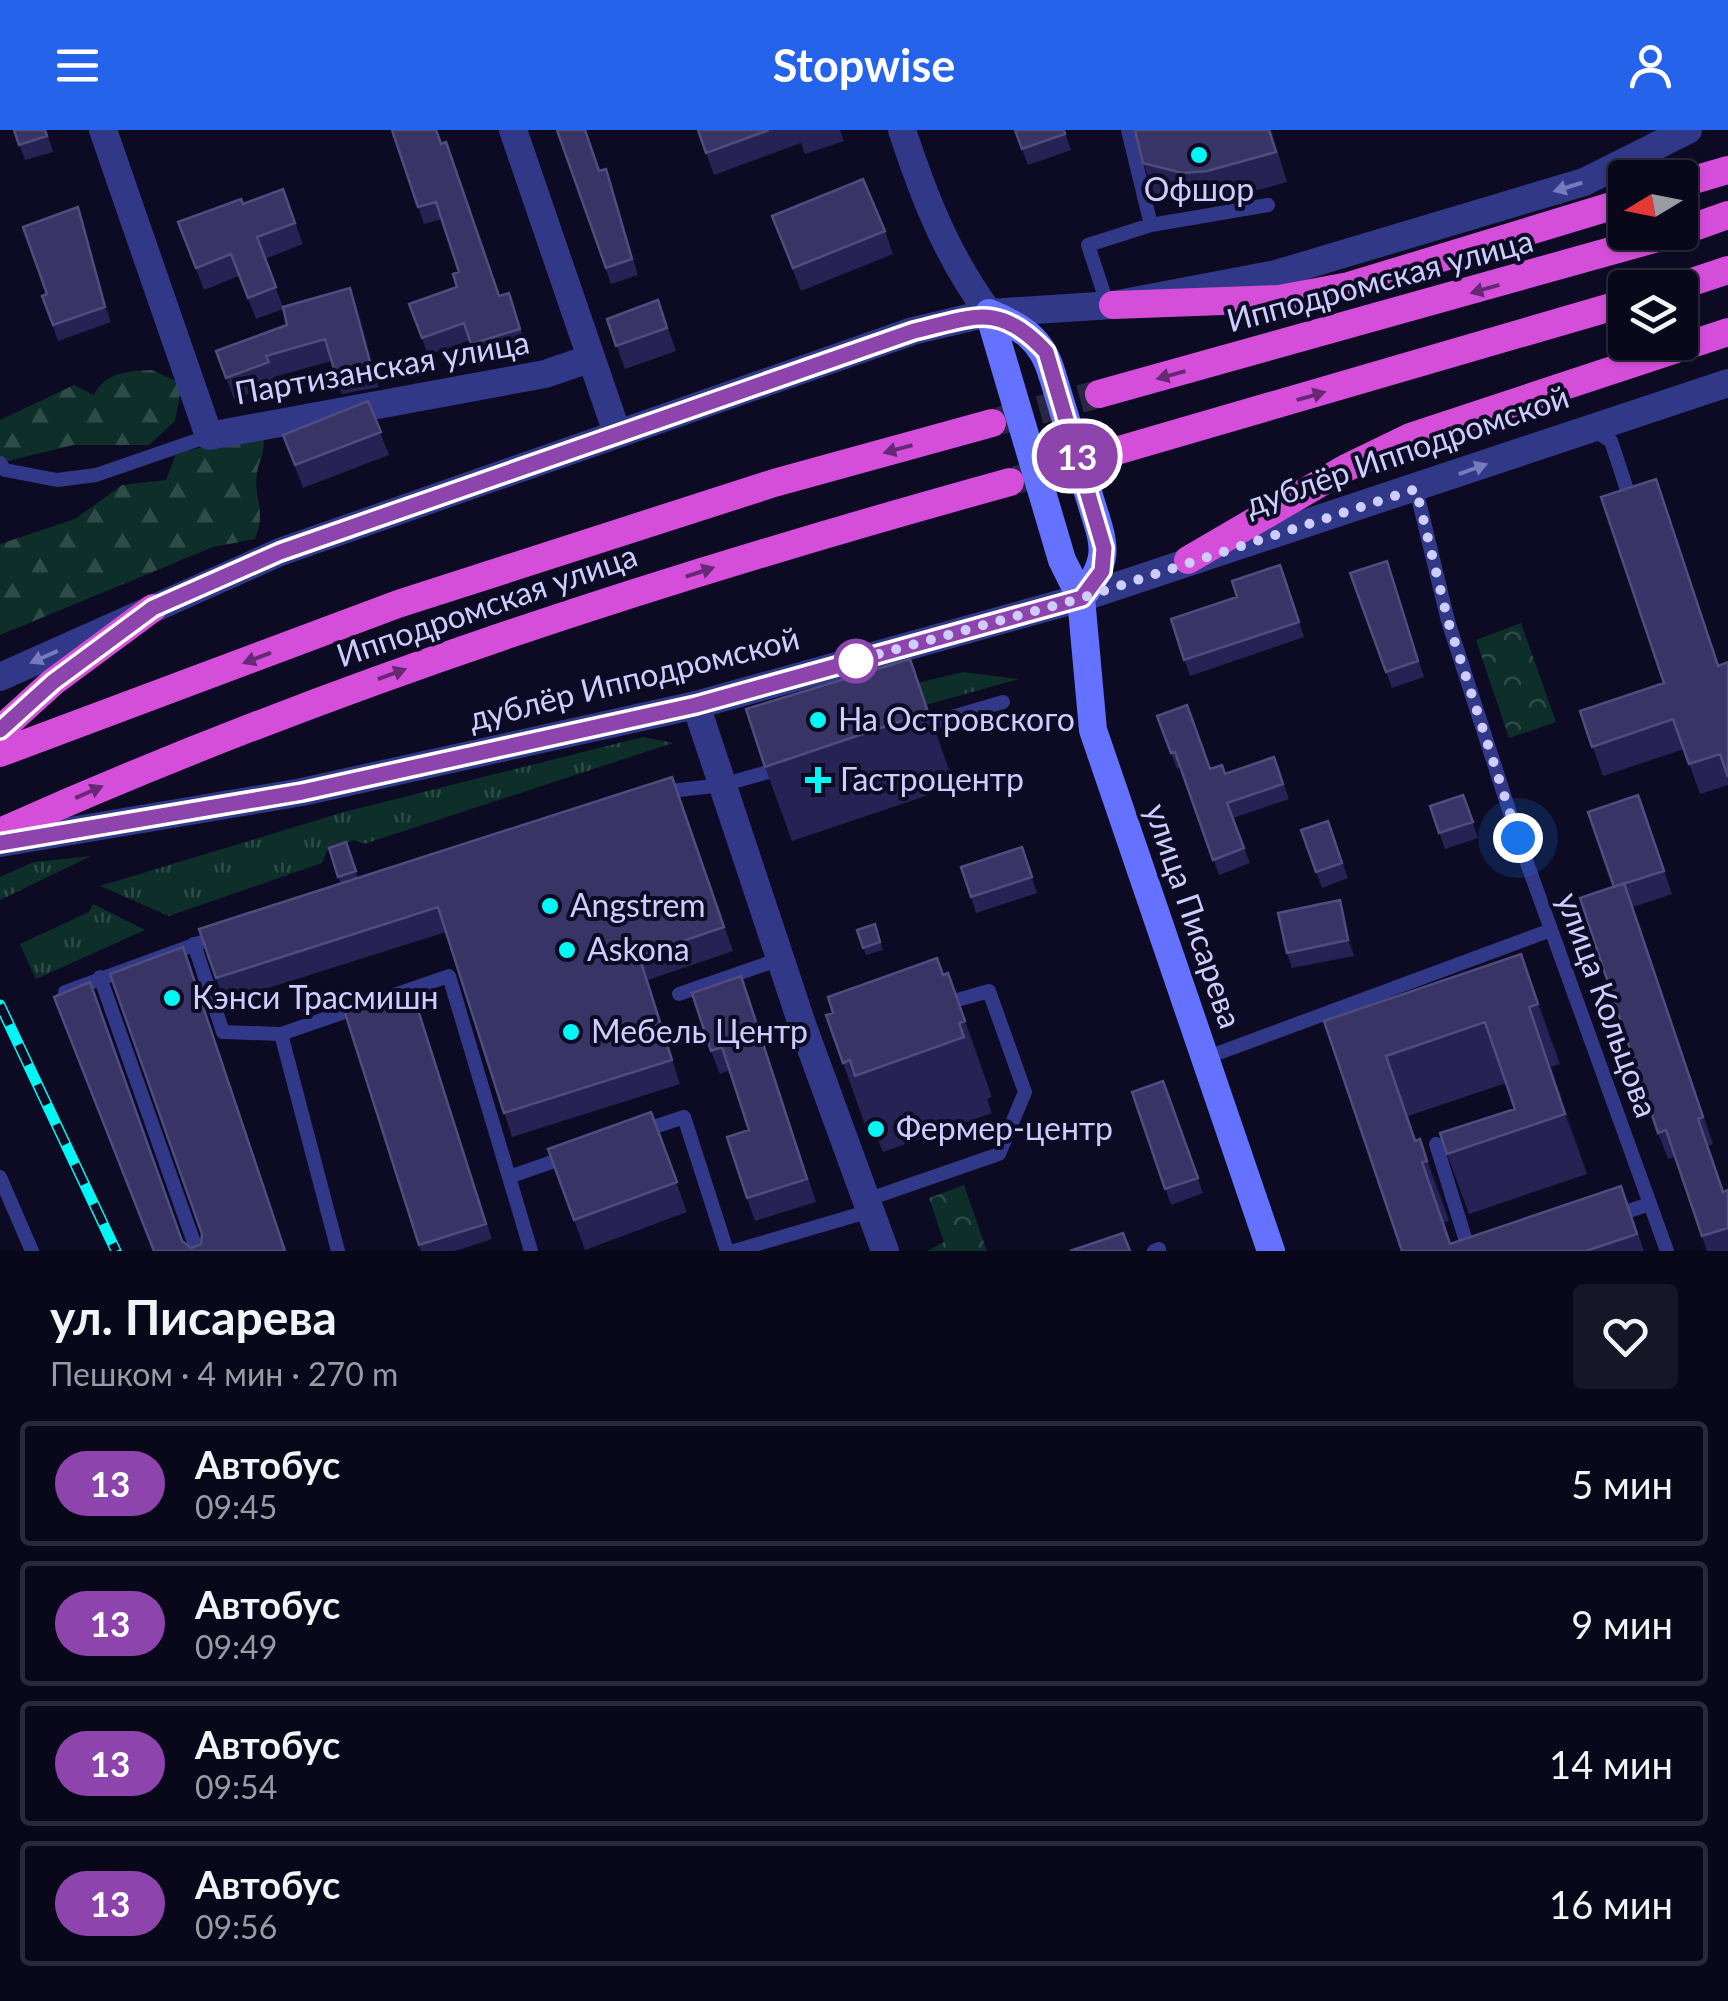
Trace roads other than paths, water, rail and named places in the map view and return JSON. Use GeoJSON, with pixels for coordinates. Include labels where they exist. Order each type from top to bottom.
{"type":"FeatureCollection","features":[{"type":"Feature","properties":{"kind":"highway"},"geometry":{"type":"LineString","coordinates":[[1698,179],[1728,170]]}},
{"type":"Feature","properties":{"kind":"highway"},"geometry":{"type":"LineString","coordinates":[[1110,304],[1279,299],[1349,286],[1608,207]]}},
{"type":"Feature","properties":{"kind":"highway","name":"Ипподромская улица"},"geometry":{"type":"LineString","coordinates":[[1698,226],[1728,215]]}},
{"type":"Feature","properties":{"kind":"highway","name":"Ипподромская улица"},"geometry":{"type":"LineString","coordinates":[[1099,394],[1615,250]]}},
{"type":"Feature","properties":{"kind":"highway"},"geometry":{"type":"LineString","coordinates":[[1698,280],[1728,270]]}},
{"type":"Feature","properties":{"kind":"highway"},"geometry":{"type":"LineString","coordinates":[[1116,450],[1608,308]]}},
{"type":"Feature","properties":{"kind":"highway"},"geometry":{"type":"LineString","coordinates":[[1188,560],[1346,468],[1410,437],[1728,332]]}},
{"type":"Feature","properties":{"kind":"highway","name":"Ипподромская улица"},"geometry":{"type":"LineString","coordinates":[[0,753],[398,604],[774,483],[992,423]]}},
{"type":"Feature","properties":{"kind":"highway","name":"Ипподромская улица"},"geometry":{"type":"LineString","coordinates":[[0,832],[164,758],[433,659],[788,543],[1010,482]]}},
{"type":"Feature","properties":{"kind":"highway"},"geometry":{"type":"LineString","coordinates":[[0,730],[53,682],[153,608]]}},
{"type":"Feature","properties":{"kind":"main road","name":"улица Писарева"},"geometry":{"type":"LineString","coordinates":[[989,313],[1024,328],[1046,352],[1104,548],[1102,571],[1082,598]]}},
{"type":"Feature","properties":{"kind":"main road","name":"улица Писарева"},"geometry":{"type":"LineString","coordinates":[[989,313],[1062,560],[1082,598],[1093,730],[1270,1251]]}},
{"type":"Feature","properties":{"kind":"street","name":"Партизанская улица"},"geometry":{"type":"LineString","coordinates":[[103,130],[209,436],[544,374],[589,360]]}},
{"type":"Feature","properties":{"kind":"street"},"geometry":{"type":"LineString","coordinates":[[513,130],[617,433]]}},
{"type":"Feature","properties":{"kind":"street","name":"улица Писарева"},"geometry":{"type":"LineString","coordinates":[[902,130],[928,209],[960,274],[989,313]]}},
{"type":"Feature","properties":{"kind":"street"},"geometry":{"type":"LineString","coordinates":[[0,677],[280,552],[914,331],[989,313],[1110,304],[1276,274],[1584,182],[1683,131]]}},
{"type":"Feature","properties":{"kind":"street","name":"дублёр Ипподромской"},"geometry":{"type":"LineString","coordinates":[[0,843],[302,792],[696,705],[1082,598],[1728,383]]}},
{"type":"Feature","properties":{"kind":"street"},"geometry":{"type":"LineString","coordinates":[[696,705],[780,958],[819,1047],[885,1251]]}},
{"type":"Feature","properties":{"kind":"lane"},"geometry":{"type":"LineString","coordinates":[[1128,130],[1151,225]]}},
{"type":"Feature","properties":{"kind":"lane"},"geometry":{"type":"LineString","coordinates":[[1110,304],[1088,245],[1151,225],[1268,205]]}},
{"type":"Feature","properties":{"kind":"lane"},"geometry":{"type":"LineString","coordinates":[[1588,427],[1612,441],[1630,500]]}},
{"type":"Feature","properties":{"kind":"lane"},"geometry":{"type":"LineString","coordinates":[[0,464],[6,470],[58,480],[96,475],[209,436]]}},
{"type":"Feature","properties":{"kind":"lane","name":"улица Кольцова"},"geometry":{"type":"LineString","coordinates":[[1416,489],[1448,621],[1551,930],[1667,1251]]}},
{"type":"Feature","properties":{"kind":"lane"},"geometry":{"type":"LineString","coordinates":[[908,730],[1003,702]]}},
{"type":"Feature","properties":{"kind":"lane"},"geometry":{"type":"LineString","coordinates":[[648,794],[722,785],[792,765]]}},
{"type":"Feature","properties":{"kind":"lane"},"geometry":{"type":"LineString","coordinates":[[1205,1058],[1551,930]]}},
{"type":"Feature","properties":{"kind":"lane"},"geometry":{"type":"LineString","coordinates":[[65,992],[232,932]]}},
{"type":"Feature","properties":{"kind":"lane"},"geometry":{"type":"LineString","coordinates":[[194,944],[223,1032],[281,1034],[449,976],[531,1251]]}},
{"type":"Feature","properties":{"kind":"lane"},"geometry":{"type":"LineString","coordinates":[[679,994],[780,958]]}},
{"type":"Feature","properties":{"kind":"lane"},"geometry":{"type":"LineString","coordinates":[[100,977],[197,1251]]}},
{"type":"Feature","properties":{"kind":"lane"},"geometry":{"type":"LineString","coordinates":[[734,1251],[868,1206],[999,1154],[1022,1101],[1023,1083],[989,991],[929,1009]]}},
{"type":"Feature","properties":{"kind":"lane"},"geometry":{"type":"LineString","coordinates":[[281,1034],[338,1251]]}},
{"type":"Feature","properties":{"kind":"lane"},"geometry":{"type":"LineString","coordinates":[[632,1135],[684,1117],[726,1251]]}},
{"type":"Feature","properties":{"kind":"lane"},"geometry":{"type":"LineString","coordinates":[[1436,1144],[1469,1251]]}},
{"type":"Feature","properties":{"kind":"lane"},"geometry":{"type":"LineString","coordinates":[[508,1177],[579,1153]]}},
{"type":"Feature","properties":{"kind":"lane"},"geometry":{"type":"LineString","coordinates":[[0,1177],[32,1251]]}},
{"type":"Feature","properties":{"kind":"lane"},"geometry":{"type":"LineString","coordinates":[[1594,1222],[1650,1204]]}},
{"type":"Feature","properties":{"kind":"tunnel"},"geometry":{"type":"LineString","coordinates":[[999,421],[1099,394]]}},
{"type":"Feature","properties":{"kind":"tunnel"},"geometry":{"type":"LineString","coordinates":[[1016,480],[1116,451]]}},
{"type":"Feature","properties":{"kind":"railway"},"geometry":{"type":"LineString","coordinates":[[0,1005],[116,1251]]}},
{"type":"Feature","properties":{"kind":"place","name":"Офшор"},"geometry":{"type":"Point","coordinates":[1199,155]}},
{"type":"Feature","properties":{"kind":"place","name":"На Островского"},"geometry":{"type":"Point","coordinates":[818,720]}},
{"type":"Feature","properties":{"kind":"place","name":"Гастроцентр"},"geometry":{"type":"Point","coordinates":[818,780]}},
{"type":"Feature","properties":{"kind":"place","name":"Angstrem"},"geometry":{"type":"Point","coordinates":[550,906]}},
{"type":"Feature","properties":{"kind":"place","name":"Askona"},"geometry":{"type":"Point","coordinates":[567,950]}},
{"type":"Feature","properties":{"kind":"place","name":"Кэнси Трасмишн"},"geometry":{"type":"Point","coordinates":[172,998]}},
{"type":"Feature","properties":{"kind":"place","name":"Мебель Центр"},"geometry":{"type":"Point","coordinates":[571,1032]}},
{"type":"Feature","properties":{"kind":"place","name":"Фермер-центр"},"geometry":{"type":"Point","coordinates":[876,1129]}}]}
